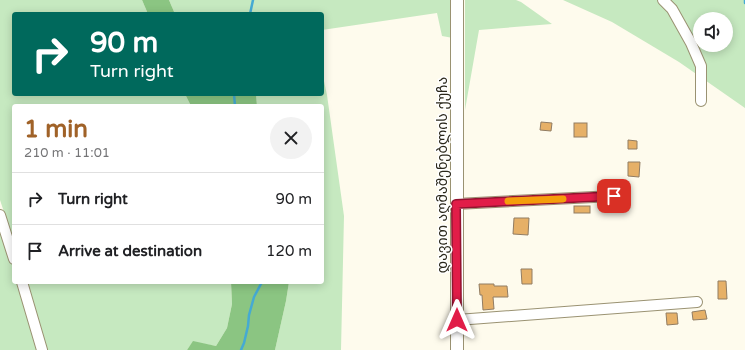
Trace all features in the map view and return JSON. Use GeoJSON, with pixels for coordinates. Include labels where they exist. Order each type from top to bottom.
{"type":"FeatureCollection","features":[{"type":"Feature","properties":{"kind":"street","name":"დავით აღმაშენებლის ქუჩა"},"geometry":{"type":"LineString","coordinates":[[457,0],[457,350]]}},
{"type":"Feature","properties":{"kind":"street"},"geometry":{"type":"LineString","coordinates":[[663,0],[672,9],[691,43],[701,66],[701,101]]}},
{"type":"Feature","properties":{"kind":"street"},"geometry":{"type":"LineString","coordinates":[[456,204],[614,196]]}},
{"type":"Feature","properties":{"kind":"street"},"geometry":{"type":"LineString","coordinates":[[0,215],[12,252]]}},
{"type":"Feature","properties":{"kind":"street"},"geometry":{"type":"LineString","coordinates":[[23,284],[42,350]]}},
{"type":"Feature","properties":{"kind":"street"},"geometry":{"type":"LineString","coordinates":[[457,320],[696,302]]}},
{"type":"Feature","properties":{"kind":"green space"},"geometry":{"type":"Polygon","coordinates":[[[0,0],[142,0],[147,12],[12,12],[12,96],[186,96],[190,104],[12,104],[12,236],[0,200],[0,0]]]}},
{"type":"Feature","properties":{"kind":"green space"},"geometry":{"type":"Polygon","coordinates":[[[142,0],[169,0],[174,12],[147,12],[142,0]]]}},
{"type":"Feature","properties":{"kind":"green space"},"geometry":{"type":"Polygon","coordinates":[[[169,0],[453,0],[453,38],[442,36],[437,13],[324,30],[324,12],[174,12],[169,0]]]}},
{"type":"Feature","properties":{"kind":"green space"},"geometry":{"type":"Polygon","coordinates":[[[465,0],[516,0],[552,24],[479,30],[465,110],[465,0]]]}},
{"type":"Feature","properties":{"kind":"green space"},"geometry":{"type":"Polygon","coordinates":[[[563,0],[745,0],[745,108],[679,62],[612,22],[563,0]]]}},
{"type":"Feature","properties":{"kind":"green space"},"geometry":{"type":"Polygon","coordinates":[[[324,81],[344,216],[341,350],[275,350],[289,284],[324,284],[324,104],[257,104],[256,96],[324,96],[324,81]]]}},
{"type":"Feature","properties":{"kind":"green space"},"geometry":{"type":"Polygon","coordinates":[[[186,96],[256,96],[257,104],[190,104],[186,96]]]}},
{"type":"Feature","properties":{"kind":"green space"},"geometry":{"type":"Polygon","coordinates":[[[0,226],[12,262],[12,284],[20,284],[40,350],[0,350],[0,226]]]}},
{"type":"Feature","properties":{"kind":"green space"},"geometry":{"type":"Polygon","coordinates":[[[28,284],[231,284],[232,304],[227,328],[216,346],[193,342],[187,350],[47,350],[28,284]]]}},
{"type":"Feature","properties":{"kind":"green space"},"geometry":{"type":"Polygon","coordinates":[[[231,284],[289,284],[275,350],[187,350],[193,341],[216,346],[227,328],[232,304],[231,284]]]}},
{"type":"Feature","properties":{"kind":"building"},"geometry":{"type":"Polygon","coordinates":[[[541,122],[552,123],[551,131],[540,130],[541,122]]]}},
{"type":"Feature","properties":{"kind":"building"},"geometry":{"type":"Polygon","coordinates":[[[574,123],[587,123],[587,137],[574,137],[574,123]]]}},
{"type":"Feature","properties":{"kind":"building"},"geometry":{"type":"Polygon","coordinates":[[[628,140],[637,141],[637,149],[628,149],[628,140]]]}},
{"type":"Feature","properties":{"kind":"building"},"geometry":{"type":"Polygon","coordinates":[[[628,162],[640,162],[639,177],[628,176],[628,162]]]}},
{"type":"Feature","properties":{"kind":"building"},"geometry":{"type":"Polygon","coordinates":[[[574,206],[590,206],[590,213],[574,213],[574,206]]]}},
{"type":"Feature","properties":{"kind":"building"},"geometry":{"type":"Polygon","coordinates":[[[514,218],[529,218],[528,235],[513,234],[514,218]]]}},
{"type":"Feature","properties":{"kind":"building"},"geometry":{"type":"Polygon","coordinates":[[[521,269],[532,269],[532,284],[522,284],[521,269]]]}},
{"type":"Feature","properties":{"kind":"building"},"geometry":{"type":"Polygon","coordinates":[[[718,281],[726,281],[727,299],[718,299],[718,281]]]}},
{"type":"Feature","properties":{"kind":"building"},"geometry":{"type":"Polygon","coordinates":[[[479,284],[507,286],[508,297],[493,297],[494,309],[483,310],[482,295],[480,295],[479,284]]]}},
{"type":"Feature","properties":{"kind":"building"},"geometry":{"type":"Polygon","coordinates":[[[705,310],[707,319],[693,320],[692,312],[705,310]]]}},
{"type":"Feature","properties":{"kind":"building"},"geometry":{"type":"Polygon","coordinates":[[[666,313],[677,313],[678,324],[667,325],[666,313]]]}},
{"type":"Feature","properties":{"kind":"waterway"},"geometry":{"type":"LineString","coordinates":[[250,12],[253,0]]}},
{"type":"Feature","properties":{"kind":"waterway"},"geometry":{"type":"LineString","coordinates":[[234,96],[235,104]]}},
{"type":"Feature","properties":{"kind":"waterway"},"geometry":{"type":"LineString","coordinates":[[241,350],[244,343],[254,297],[261,284]]}},
{"type":"Feature","properties":{"kind":"slow traffic"},"geometry":{"type":"LineString","coordinates":[[508,201],[563,199]]}},
{"type":"Feature","properties":{"kind":"route"},"geometry":{"type":"LineString","coordinates":[[457,320],[456,204],[614,196]]}}]}
